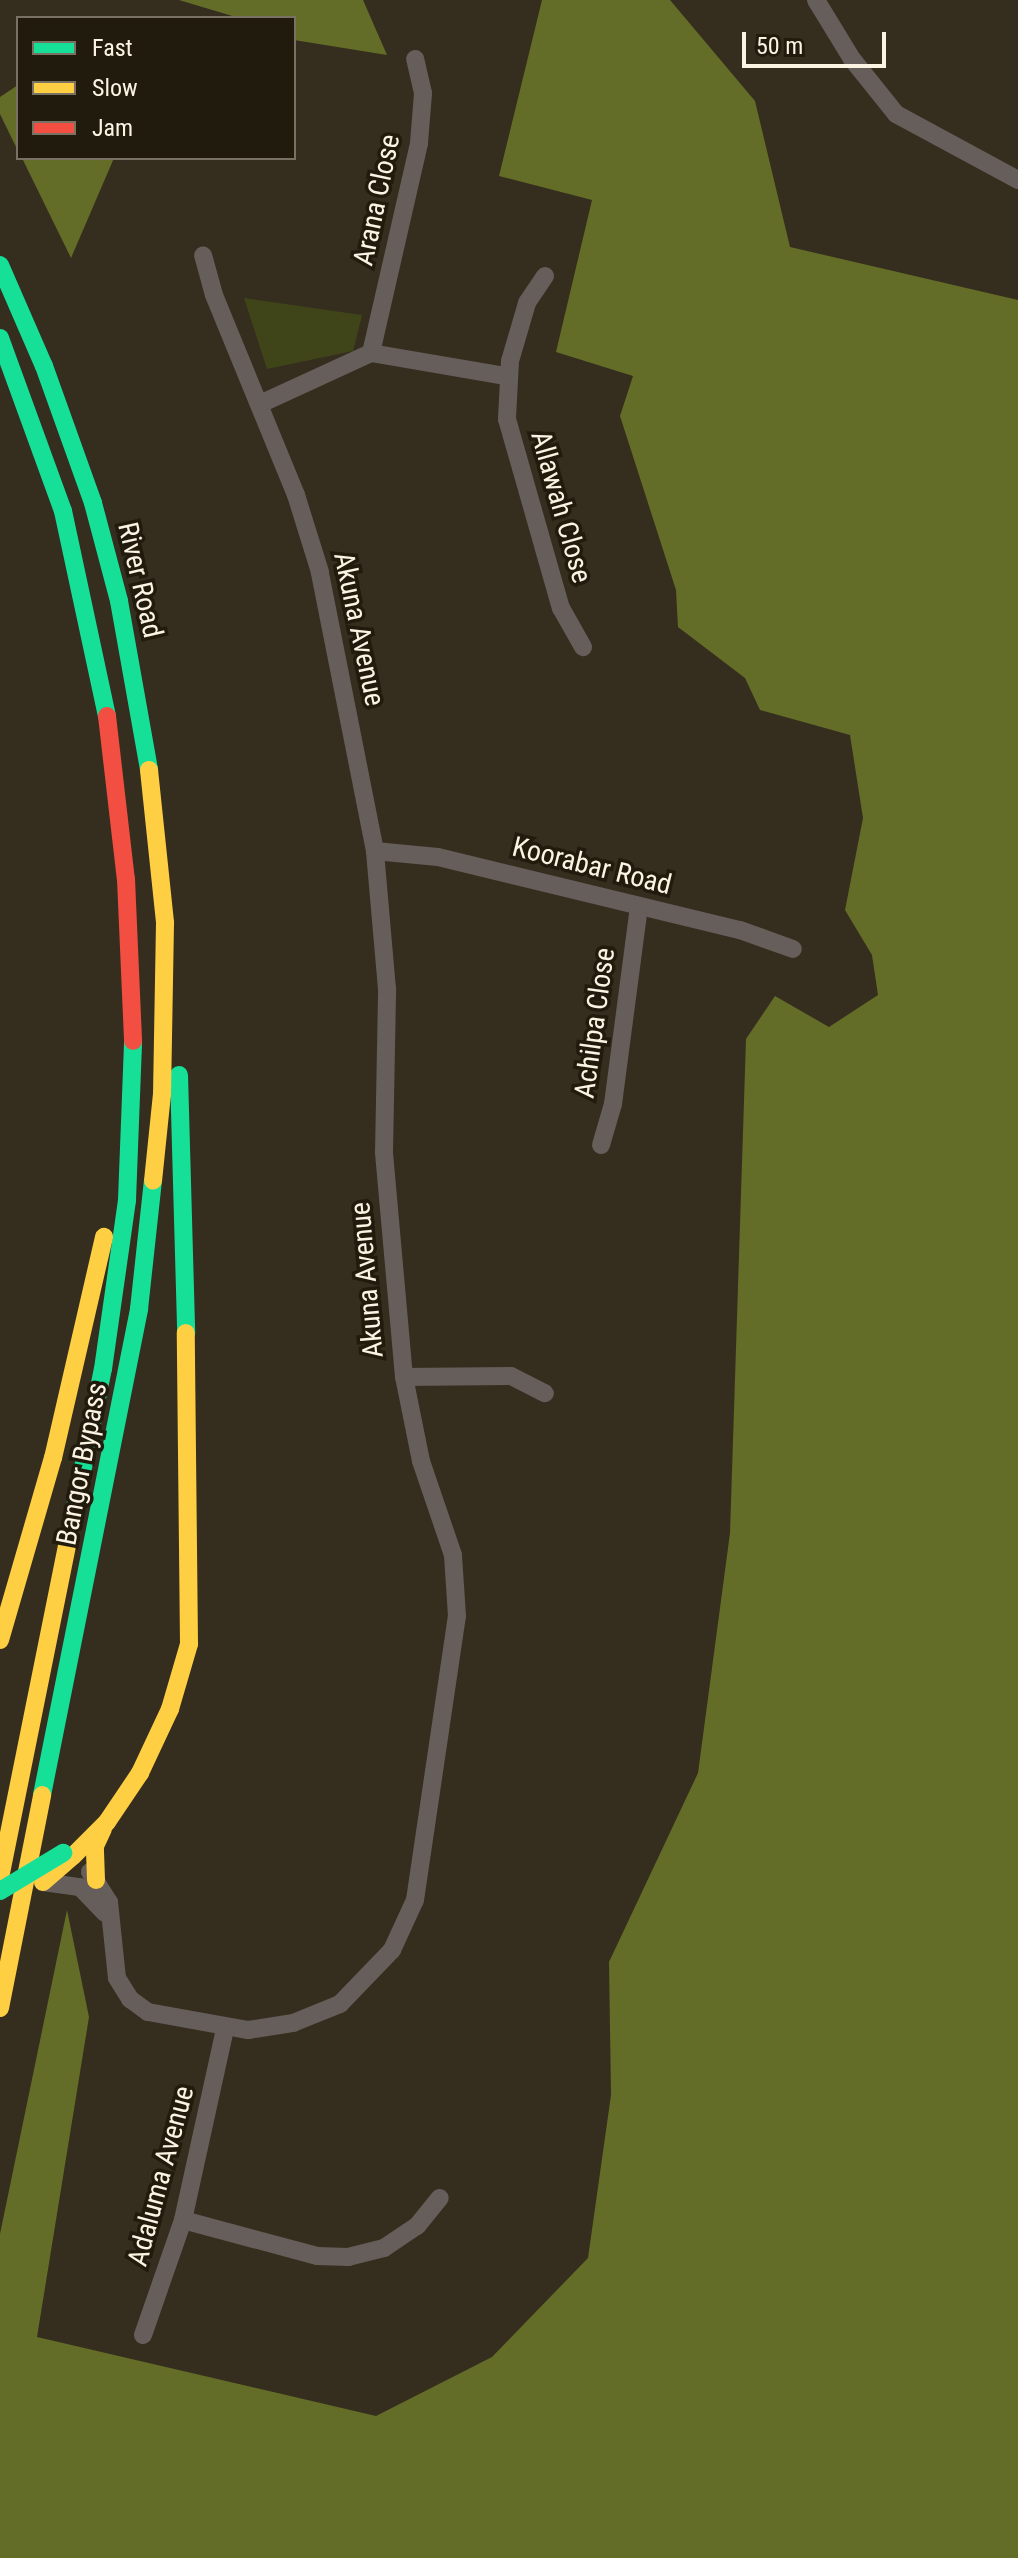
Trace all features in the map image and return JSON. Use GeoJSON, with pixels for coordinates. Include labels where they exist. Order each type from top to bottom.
{"type":"FeatureCollection","features":[{"type":"Feature","properties":{"kind":"main road","name":"River Road"},"geometry":{"type":"LineString","coordinates":[[0,265],[44,366],[93,503],[119,601],[148,763],[165,923]]}},
{"type":"Feature","properties":{"kind":"main road","name":"River Road"},"geometry":{"type":"LineString","coordinates":[[0,338],[63,511],[95,636],[111,725],[132,970]]}},
{"type":"Feature","properties":{"kind":"main road"},"geometry":{"type":"LineString","coordinates":[[96,1880],[95,1846],[160,1733],[185,1664],[191,1622],[178,1019],[165,923]]}},
{"type":"Feature","properties":{"kind":"main road","name":"Bangor Bypass"},"geometry":{"type":"LineString","coordinates":[[0,2008],[139,1309],[162,1094],[165,923]]}},
{"type":"Feature","properties":{"kind":"main road"},"geometry":{"type":"LineString","coordinates":[[0,1640],[56,1444],[101,1257],[132,970]]}},
{"type":"Feature","properties":{"kind":"main road","name":"Bangor Bypass"},"geometry":{"type":"LineString","coordinates":[[0,1878],[89,1451],[118,1269],[131,1126],[132,970]]}},
{"type":"Feature","properties":{"kind":"main road"},"geometry":{"type":"LineString","coordinates":[[0,1907],[60,1868],[107,1822]]}},
{"type":"Feature","properties":{"kind":"main road"},"geometry":{"type":"LineString","coordinates":[[0,1891],[60,1868]]}},
{"type":"Feature","properties":{"kind":"street"},"geometry":{"type":"LineString","coordinates":[[816,0],[852,59],[896,114],[1018,180]]}},
{"type":"Feature","properties":{"kind":"street","name":"Arana Close"},"geometry":{"type":"LineString","coordinates":[[371,353],[419,143],[423,93],[415,59]]}},
{"type":"Feature","properties":{"kind":"street","name":"Akuna Avenue"},"geometry":{"type":"LineString","coordinates":[[60,1868],[96,1880],[109,1902],[117,1978],[135,2004],[163,2017],[225,2029],[271,2028],[340,2004],[392,1950],[415,1900],[457,1616],[453,1555],[421,1461],[404,1377],[384,1152],[387,989],[375,851],[320,572],[260,404],[214,295],[203,255]]}},
{"type":"Feature","properties":{"kind":"street"},"geometry":{"type":"LineString","coordinates":[[260,404],[371,353],[506,376],[527,303],[545,276]]}},
{"type":"Feature","properties":{"kind":"street","name":"Allawah Close"},"geometry":{"type":"LineString","coordinates":[[506,376],[513,450],[561,608],[583,647]]}},
{"type":"Feature","properties":{"kind":"street","name":"Koorabar Road"},"geometry":{"type":"LineString","coordinates":[[375,851],[438,857],[740,930],[793,949]]}},
{"type":"Feature","properties":{"kind":"street","name":"Achilpa Close"},"geometry":{"type":"LineString","coordinates":[[601,1145],[613,1104],[639,907]]}},
{"type":"Feature","properties":{"kind":"street"},"geometry":{"type":"LineString","coordinates":[[404,1377],[511,1376],[545,1393]]}},
{"type":"Feature","properties":{"kind":"street","name":"Akuna Avenue"},"geometry":{"type":"LineString","coordinates":[[60,1868],[99,1904],[113,1938]]}},
{"type":"Feature","properties":{"kind":"street","name":"Adaluma Avenue"},"geometry":{"type":"LineString","coordinates":[[143,2335],[183,2220],[225,2029]]}},
{"type":"Feature","properties":{"kind":"street"},"geometry":{"type":"LineString","coordinates":[[183,2220],[317,2256],[348,2257],[384,2248],[417,2226],[440,2198]]}},
{"type":"Feature","properties":{"kind":"green space"},"geometry":{"type":"Polygon","coordinates":[[[179,0],[363,0],[387,55],[296,40],[296,16],[232,16],[179,0]]]}},
{"type":"Feature","properties":{"kind":"green space"},"geometry":{"type":"Polygon","coordinates":[[[542,0],[670,0],[755,101],[790,247],[1018,300],[1018,2558],[0,2558],[0,2234],[67,1910],[89,2017],[37,2337],[376,2416],[492,2357],[588,2258],[611,2095],[609,1962],[698,1773],[730,1533],[746,1039],[775,996],[829,1027],[878,995],[872,955],[845,910],[863,818],[850,735],[760,710],[745,678],[678,627],[676,590],[620,416],[633,376],[556,352],[592,200],[499,176],[542,0]]]}},
{"type":"Feature","properties":{"kind":"green space"},"geometry":{"type":"Polygon","coordinates":[[[16,86],[16,147],[0,114],[0,97],[16,86]]]}},
{"type":"Feature","properties":{"kind":"green space"},"geometry":{"type":"Polygon","coordinates":[[[23,160],[113,160],[71,258],[23,160]]]}},
{"type":"Feature","properties":{"kind":"green space"},"geometry":{"type":"Polygon","coordinates":[[[244,298],[362,315],[353,351],[267,369],[244,298]]]}},
{"type":"Feature","properties":{"kind":"traffic: fast"},"geometry":{"type":"LineString","coordinates":[[0,265],[44,366],[93,503],[119,601],[149,770]]}},
{"type":"Feature","properties":{"kind":"traffic: fast"},"geometry":{"type":"LineString","coordinates":[[0,338],[63,511],[107,716]]}},
{"type":"Feature","properties":{"kind":"traffic: fast"},"geometry":{"type":"LineString","coordinates":[[70,1532],[103,1369],[127,1200],[133,1041]]}},
{"type":"Feature","properties":{"kind":"traffic: fast"},"geometry":{"type":"LineString","coordinates":[[179,1075],[186,1333]]}},
{"type":"Feature","properties":{"kind":"traffic: fast"},"geometry":{"type":"LineString","coordinates":[[42,1795],[139,1309],[153,1181]]}},
{"type":"Feature","properties":{"kind":"traffic: fast"},"geometry":{"type":"LineString","coordinates":[[0,1891],[63,1853]]}},
{"type":"Feature","properties":{"kind":"traffic: slow"},"geometry":{"type":"LineString","coordinates":[[149,770],[165,923],[162,1094],[153,1181]]}},
{"type":"Feature","properties":{"kind":"traffic: slow"},"geometry":{"type":"LineString","coordinates":[[0,1640],[53,1458],[104,1237]]}},
{"type":"Feature","properties":{"kind":"traffic: slow"},"geometry":{"type":"LineString","coordinates":[[73,1856],[107,1822],[140,1773],[170,1709],[189,1644],[186,1333]]}},
{"type":"Feature","properties":{"kind":"traffic: slow"},"geometry":{"type":"LineString","coordinates":[[0,1878],[70,1532]]}},
{"type":"Feature","properties":{"kind":"traffic: slow"},"geometry":{"type":"LineString","coordinates":[[0,2008],[42,1795]]}},
{"type":"Feature","properties":{"kind":"traffic: slow"},"geometry":{"type":"LineString","coordinates":[[96,1880],[95,1846],[103,1829]]}},
{"type":"Feature","properties":{"kind":"traffic: slow"},"geometry":{"type":"LineString","coordinates":[[43,1882],[73,1856]]}},
{"type":"Feature","properties":{"kind":"traffic: jam"},"geometry":{"type":"LineString","coordinates":[[107,716],[126,879],[133,1041]]}}]}
